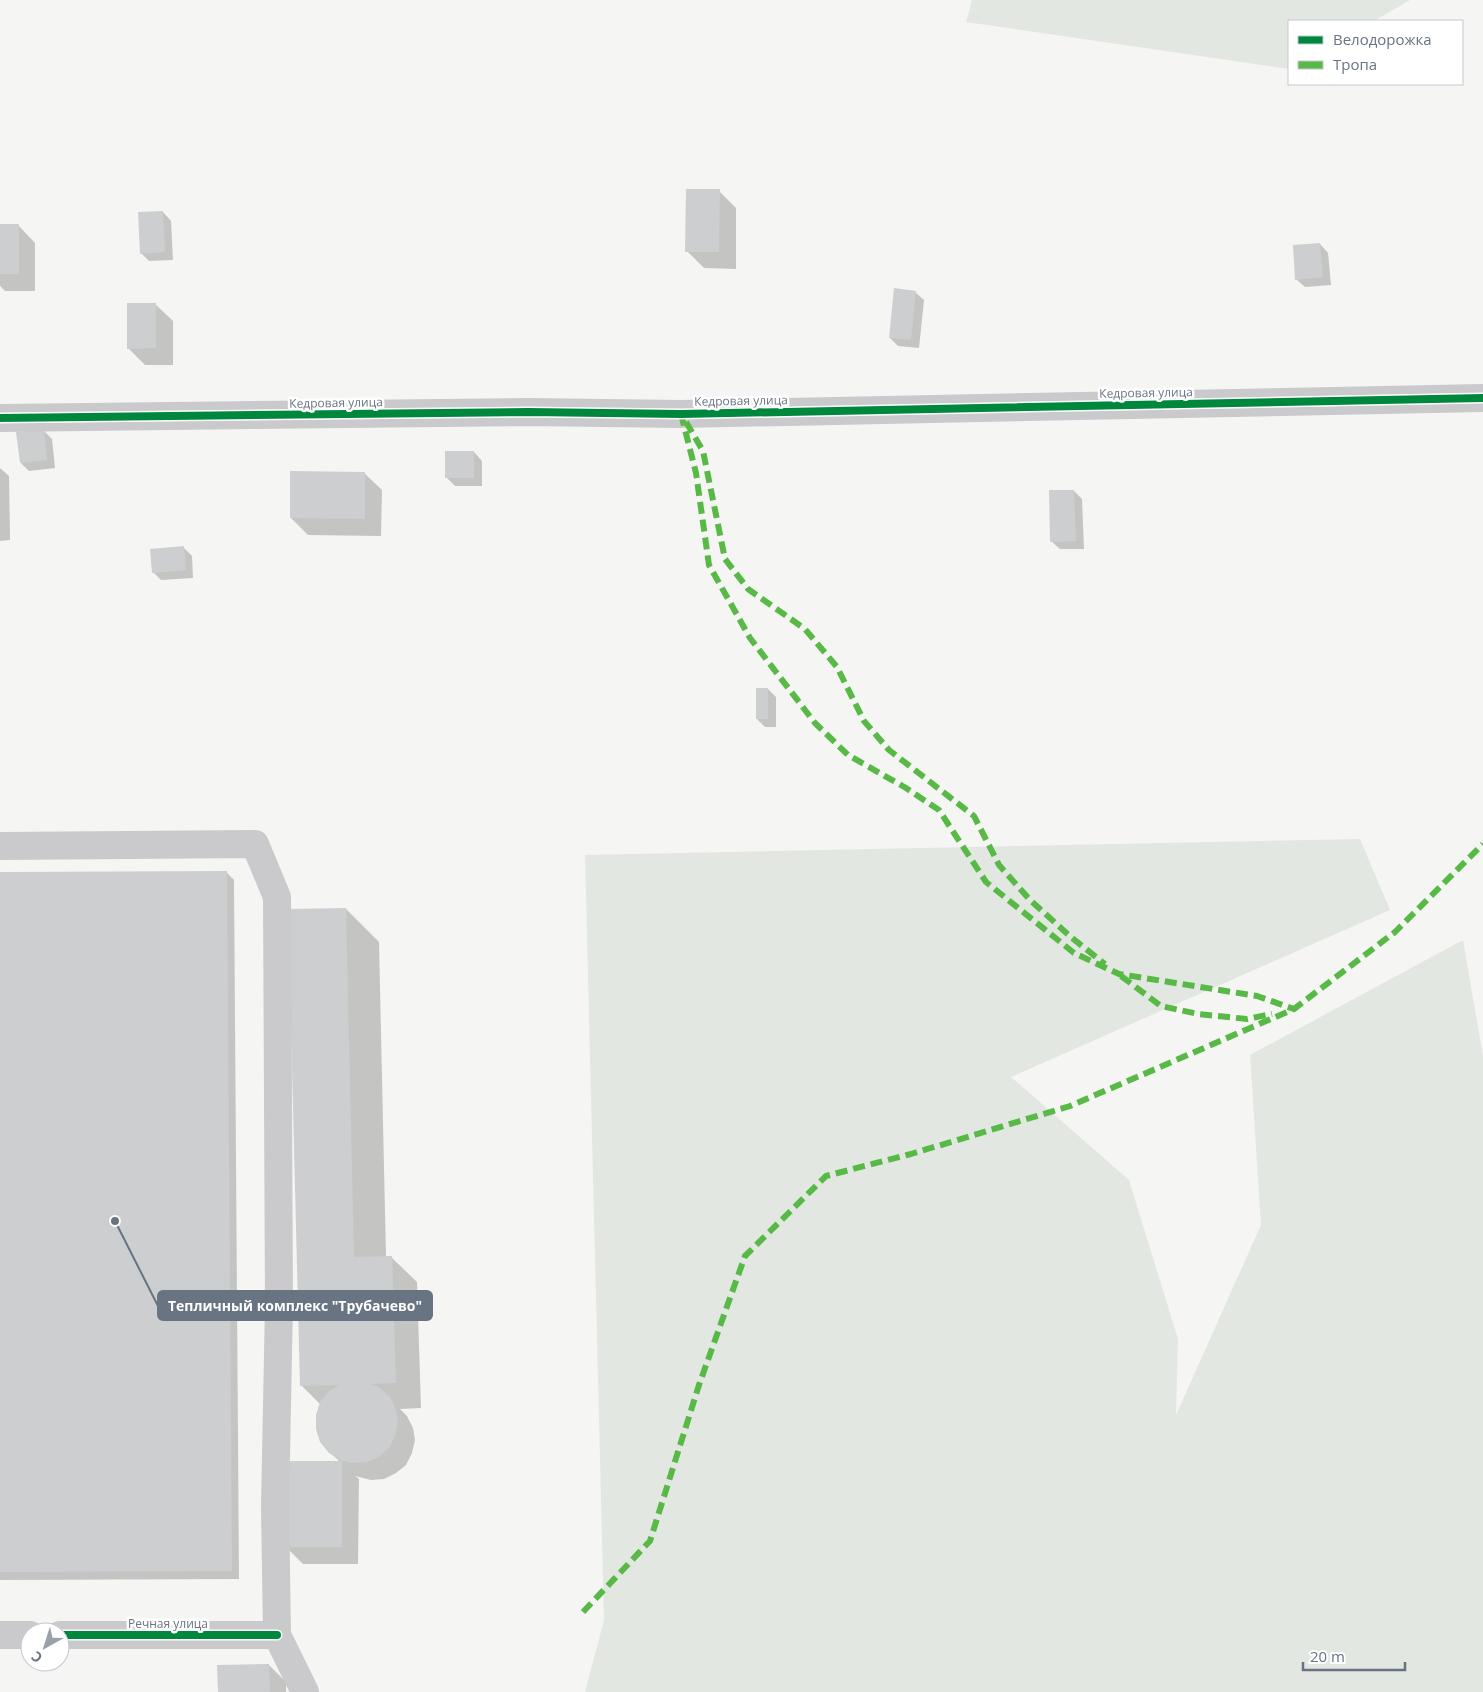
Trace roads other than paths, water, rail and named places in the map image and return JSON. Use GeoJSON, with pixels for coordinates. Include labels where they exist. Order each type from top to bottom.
{"type":"FeatureCollection","features":[{"type":"Feature","properties":{"kind":"street","name":"Кедровая улица"},"geometry":{"type":"LineString","coordinates":[[0,418],[528,412],[691,414],[1483,398]]}},
{"type":"Feature","properties":{"kind":"street"},"geometry":{"type":"LineString","coordinates":[[0,846],[254,844],[277,896],[279,1303],[276,1635],[305,1692]]}},
{"type":"Feature","properties":{"kind":"street"},"geometry":{"type":"LineString","coordinates":[[0,1635],[20,1635]]}},
{"type":"Feature","properties":{"kind":"street","name":"Речная улица"},"geometry":{"type":"LineString","coordinates":[[70,1635],[276,1635]]}},
{"type":"Feature","properties":{"kind":"place","name":"Тепличный комплекс \"Трубачево\""},"geometry":{"type":"Point","coordinates":[115,1221]}}]}
